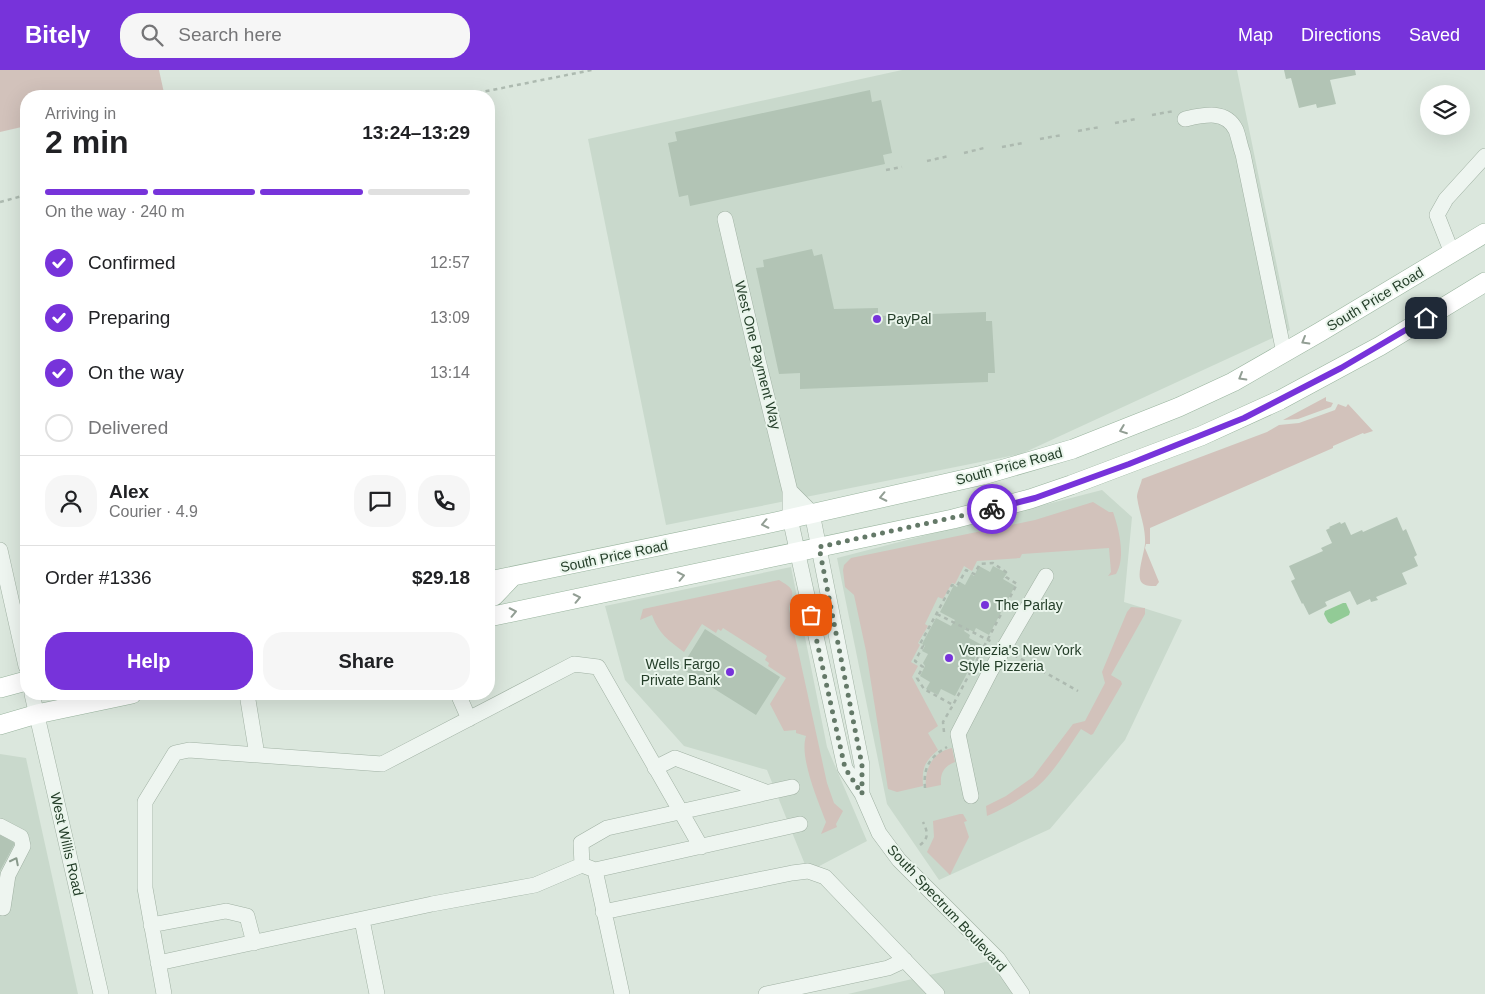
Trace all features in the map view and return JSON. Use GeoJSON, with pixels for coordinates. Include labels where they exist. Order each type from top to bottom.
{"type":"FeatureCollection","features":[{"type":"Feature","properties":{"kind":"main road","name":"South Price Road"},"geometry":{"type":"LineString","coordinates":[[495,580],[984,475],[1073,449],[1179,407],[1233,382],[1485,232]]}},
{"type":"Feature","properties":{"kind":"main road"},"geometry":{"type":"LineString","coordinates":[[495,616],[953,519],[1035,498],[1192,440],[1244,418],[1380,346],[1485,282]]}},
{"type":"Feature","properties":{"kind":"main road"},"geometry":{"type":"LineString","coordinates":[[495,595],[513,576]]}},
{"type":"Feature","properties":{"kind":"main road"},"geometry":{"type":"LineString","coordinates":[[0,688],[20,683]]}},
{"type":"Feature","properties":{"kind":"main road"},"geometry":{"type":"LineString","coordinates":[[0,724],[104,700]]}},
{"type":"Feature","properties":{"kind":"street"},"geometry":{"type":"LineString","coordinates":[[1180,115],[1207,114],[1222,116],[1235,128],[1245,164],[1284,352]]}},
{"type":"Feature","properties":{"kind":"street"},"geometry":{"type":"LineString","coordinates":[[1452,253],[1437,215],[1446,199],[1485,156]]}},
{"type":"Feature","properties":{"kind":"street","name":"West One Payment Way"},"geometry":{"type":"LineString","coordinates":[[725,219],[790,491],[790,518]]}},
{"type":"Feature","properties":{"kind":"street"},"geometry":{"type":"LineString","coordinates":[[790,491],[812,513]]}},
{"type":"Feature","properties":{"kind":"street","name":"South Spectrum Boulevard"},"geometry":{"type":"LineString","coordinates":[[812,513],[862,765],[862,794]]}},
{"type":"Feature","properties":{"kind":"street","name":"South Spectrum Boulevard"},"geometry":{"type":"LineString","coordinates":[[790,518],[845,768],[862,794],[879,833],[898,860],[998,959],[1022,994]]}},
{"type":"Feature","properties":{"kind":"street"},"geometry":{"type":"LineString","coordinates":[[0,550],[20,639]]}},
{"type":"Feature","properties":{"kind":"street"},"geometry":{"type":"LineString","coordinates":[[971,796],[958,734],[1046,576]]}},
{"type":"Feature","properties":{"kind":"street"},"geometry":{"type":"LineString","coordinates":[[160,993],[158,963],[145,888],[145,802],[175,753],[189,750],[382,764],[574,664],[598,667],[701,847]]}},
{"type":"Feature","properties":{"kind":"street","name":"West Willis Road"},"geometry":{"type":"LineString","coordinates":[[34,700],[100,994]]}},
{"type":"Feature","properties":{"kind":"street"},"geometry":{"type":"LineString","coordinates":[[248,700],[257,755]]}},
{"type":"Feature","properties":{"kind":"street"},"geometry":{"type":"LineString","coordinates":[[461,700],[469,718]]}},
{"type":"Feature","properties":{"kind":"street"},"geometry":{"type":"LineString","coordinates":[[655,768],[675,758],[766,792]]}},
{"type":"Feature","properties":{"kind":"street"},"geometry":{"type":"LineString","coordinates":[[622,994],[603,912],[582,843],[607,828],[792,787]]}},
{"type":"Feature","properties":{"kind":"street"},"geometry":{"type":"LineString","coordinates":[[158,963],[536,885],[589,868],[701,847],[800,824]]}},
{"type":"Feature","properties":{"kind":"street"},"geometry":{"type":"LineString","coordinates":[[0,826],[21,837],[23,846],[8,875],[3,908]]}},
{"type":"Feature","properties":{"kind":"street"},"geometry":{"type":"LineString","coordinates":[[603,912],[808,871],[825,877],[937,994]]}},
{"type":"Feature","properties":{"kind":"street"},"geometry":{"type":"LineString","coordinates":[[152,925],[226,911],[247,916],[254,943]]}},
{"type":"Feature","properties":{"kind":"street"},"geometry":{"type":"LineString","coordinates":[[362,920],[377,994]]}},
{"type":"Feature","properties":{"kind":"street"},"geometry":{"type":"LineString","coordinates":[[766,994],[888,968],[905,960]]}},
{"type":"Feature","properties":{"kind":"path"},"geometry":{"type":"LineString","coordinates":[[492,90],[592,70]]}},
{"type":"Feature","properties":{"kind":"path"},"geometry":{"type":"LineString","coordinates":[[1152,115],[1180,115]]}},
{"type":"Feature","properties":{"kind":"path"},"geometry":{"type":"LineString","coordinates":[[1115,123],[1136,119]]}},
{"type":"Feature","properties":{"kind":"path"},"geometry":{"type":"LineString","coordinates":[[1078,131],[1100,126]]}},
{"type":"Feature","properties":{"kind":"path"},"geometry":{"type":"LineString","coordinates":[[1040,139],[1062,134]]}},
{"type":"Feature","properties":{"kind":"path"},"geometry":{"type":"LineString","coordinates":[[1002,147],[1023,143]]}},
{"type":"Feature","properties":{"kind":"path"},"geometry":{"type":"LineString","coordinates":[[964,153],[984,148]]}},
{"type":"Feature","properties":{"kind":"path"},"geometry":{"type":"LineString","coordinates":[[927,161],[949,156]]}},
{"type":"Feature","properties":{"kind":"path"},"geometry":{"type":"LineString","coordinates":[[886,170],[902,167]]}},
{"type":"Feature","properties":{"kind":"path"},"geometry":{"type":"LineString","coordinates":[[0,202],[20,197]]}},
{"type":"Feature","properties":{"kind":"path"},"geometry":{"type":"LineString","coordinates":[[925,788],[924,773],[928,761],[947,747],[943,722],[953,705],[1017,584],[1006,577],[1006,572],[993,563],[980,564],[974,574],[966,570],[957,586],[952,586],[920,644],[923,646],[916,661],[924,667],[917,678],[924,689],[953,705]]}},
{"type":"Feature","properties":{"kind":"path"},"geometry":{"type":"LineString","coordinates":[[936,614],[987,639],[1078,691]]}},
{"type":"Feature","properties":{"kind":"path"},"geometry":{"type":"LineString","coordinates":[[920,845],[926,840],[927,836],[923,822]]}},
{"type":"Feature","properties":{"kind":"shaded area"},"geometry":{"type":"Polygon","coordinates":[[[0,70],[159,70],[163,90],[20,90],[20,127],[0,132],[0,70]]]}},
{"type":"Feature","properties":{"kind":"shaded area"},"geometry":{"type":"Polygon","coordinates":[[[902,70],[1237,70],[1290,330],[1021,454],[666,525],[588,139],[902,70]]]}},
{"type":"Feature","properties":{"kind":"shaded area"},"geometry":{"type":"Polygon","coordinates":[[[1326,397],[1326,401],[1333,403],[1331,407],[1298,419],[1283,420],[1326,397]]]}},
{"type":"Feature","properties":{"kind":"shaded area"},"geometry":{"type":"Polygon","coordinates":[[[1338,404],[1346,407],[1348,404],[1373,431],[1363,433],[1333,446],[1333,448],[1150,528],[1150,544],[1146,544],[1145,548],[1159,582],[1156,586],[1142,583],[1140,571],[1145,538],[1137,497],[1142,479],[1267,432],[1279,425],[1299,423],[1335,410],[1338,404]]]}},
{"type":"Feature","properties":{"kind":"shaded area"},"geometry":{"type":"Polygon","coordinates":[[[1102,490],[1132,517],[1124,602],[1182,620],[1125,740],[1050,829],[939,880],[887,804],[837,558],[1102,490]]]}},
{"type":"Feature","properties":{"kind":"shaded area"},"geometry":{"type":"Polygon","coordinates":[[[1093,502],[1109,512],[1113,512],[1121,552],[1121,560],[1116,574],[1108,576],[1111,572],[1109,548],[1022,554],[1020,558],[977,561],[972,571],[964,566],[955,584],[952,583],[943,599],[938,597],[925,624],[928,626],[918,643],[920,645],[911,662],[918,666],[912,677],[938,726],[928,733],[938,750],[925,766],[923,786],[897,792],[888,789],[866,651],[854,595],[845,587],[844,565],[851,558],[1035,520],[1093,502]]]}},
{"type":"Feature","properties":{"kind":"shaded area"},"geometry":{"type":"Polygon","coordinates":[[[791,567],[827,747],[867,841],[808,872],[767,770],[684,746],[625,680],[605,606],[791,567]]]}},
{"type":"Feature","properties":{"kind":"shaded area"},"geometry":{"type":"Polygon","coordinates":[[[779,580],[789,587],[792,592],[789,609],[827,783],[834,803],[843,811],[836,824],[837,827],[821,834],[826,822],[807,767],[805,755],[806,736],[796,733],[796,730],[784,731],[770,704],[786,678],[768,666],[769,663],[765,660],[767,656],[723,628],[721,631],[718,629],[716,633],[702,624],[684,652],[661,632],[652,615],[640,620],[643,609],[779,580]]]}},
{"type":"Feature","properties":{"kind":"shaded area"},"geometry":{"type":"Polygon","coordinates":[[[1346,603],[1350,612],[1349,615],[1331,624],[1328,622],[1324,614],[1325,611],[1346,603]]]}},
{"type":"Feature","properties":{"kind":"shaded area"},"geometry":{"type":"Polygon","coordinates":[[[1131,607],[1145,608],[1145,614],[1111,675],[1121,681],[1122,684],[1093,734],[1091,735],[1081,729],[1056,766],[1038,786],[1026,795],[987,816],[986,806],[1006,796],[1033,777],[1073,724],[1085,721],[1105,683],[1102,672],[1127,612],[1131,607]]]}},
{"type":"Feature","properties":{"kind":"shaded area"},"geometry":{"type":"Polygon","coordinates":[[[952,748],[955,762],[944,770],[941,777],[941,785],[926,788],[926,775],[934,758],[939,753],[952,748]]]}},
{"type":"Feature","properties":{"kind":"shaded area"},"geometry":{"type":"Polygon","coordinates":[[[0,754],[26,758],[78,994],[0,994],[0,754]]]}},
{"type":"Feature","properties":{"kind":"shaded area"},"geometry":{"type":"Polygon","coordinates":[[[963,814],[967,821],[964,822],[969,837],[950,875],[927,852],[934,837],[933,821],[963,814]]]}},
{"type":"Feature","properties":{"kind":"shaded area"},"geometry":{"type":"Polygon","coordinates":[[[998,959],[1022,994],[848,994],[998,959]]]}},
{"type":"Feature","properties":{"kind":"building"},"geometry":{"type":"Polygon","coordinates":[[[1284,70],[1355,70],[1356,75],[1330,80],[1336,104],[1317,108],[1316,104],[1299,108],[1291,78],[1286,79],[1284,70]]]}},
{"type":"Feature","properties":{"kind":"building"},"geometry":{"type":"Polygon","coordinates":[[[870,90],[872,102],[881,100],[892,153],[883,155],[885,164],[690,206],[688,195],[679,197],[668,143],[677,141],[675,132],[870,90]]]}},
{"type":"Feature","properties":{"kind":"building","name":"PayPal"},"geometry":{"type":"Polygon","coordinates":[[[812,249],[814,256],[822,254],[834,309],[878,308],[878,316],[986,312],[986,321],[992,321],[995,373],[988,373],[988,382],[800,389],[800,373],[779,374],[756,268],[764,267],[763,260],[812,249]]]}},
{"type":"Feature","properties":{"kind":"building"},"geometry":{"type":"Polygon","coordinates":[[[1397,517],[1403,531],[1406,529],[1417,555],[1414,557],[1418,566],[1402,573],[1407,584],[1376,597],[1378,600],[1371,602],[1370,599],[1357,605],[1350,591],[1325,602],[1327,606],[1309,615],[1291,581],[1295,579],[1289,566],[1323,551],[1321,548],[1332,543],[1326,530],[1340,522],[1341,524],[1345,522],[1351,535],[1362,530],[1363,532],[1397,517]]]}},
{"type":"Feature","properties":{"kind":"building"},"geometry":{"type":"Polygon","coordinates":[[[979,566],[990,572],[993,566],[1007,573],[1003,579],[1015,586],[989,635],[976,628],[974,632],[966,628],[964,631],[970,635],[969,638],[982,645],[955,696],[941,689],[938,695],[926,689],[930,682],[920,676],[925,666],[923,663],[928,654],[922,651],[925,646],[922,644],[936,618],[951,626],[955,620],[940,612],[954,585],[957,587],[960,582],[965,585],[971,574],[974,576],[979,566]]]}},
{"type":"Feature","properties":{"kind":"building","name":"Wells Fargo Private Bank"},"geometry":{"type":"Polygon","coordinates":[[[705,629],[780,677],[756,715],[681,668],[705,629]]]}},
{"type":"Feature","properties":{"kind":"building"},"geometry":{"type":"Polygon","coordinates":[[[0,835],[15,843],[0,871],[0,835]]]}},
{"type":"Feature","properties":{"kind":"way so far"},"geometry":{"type":"LineString","coordinates":[[811,615],[845,768],[862,794],[862,765],[819,547],[992,509]]}},
{"type":"Feature","properties":{"kind":"place","name":"PayPal"},"geometry":{"type":"Point","coordinates":[877,319]}},
{"type":"Feature","properties":{"kind":"place","name":"The Parlay"},"geometry":{"type":"Point","coordinates":[985,605]}},
{"type":"Feature","properties":{"kind":"place","name":"Venezia's New York Style Pizzeria"},"geometry":{"type":"Point","coordinates":[949,658]}},
{"type":"Feature","properties":{"kind":"place","name":"Wells Fargo Private Bank"},"geometry":{"type":"Point","coordinates":[730,672]}},
{"type":"Feature","properties":{"kind":"route"},"geometry":{"type":"LineString","coordinates":[[992,509],[1035,498],[1129,464],[1244,418],[1341,368],[1426,318]]}}]}
